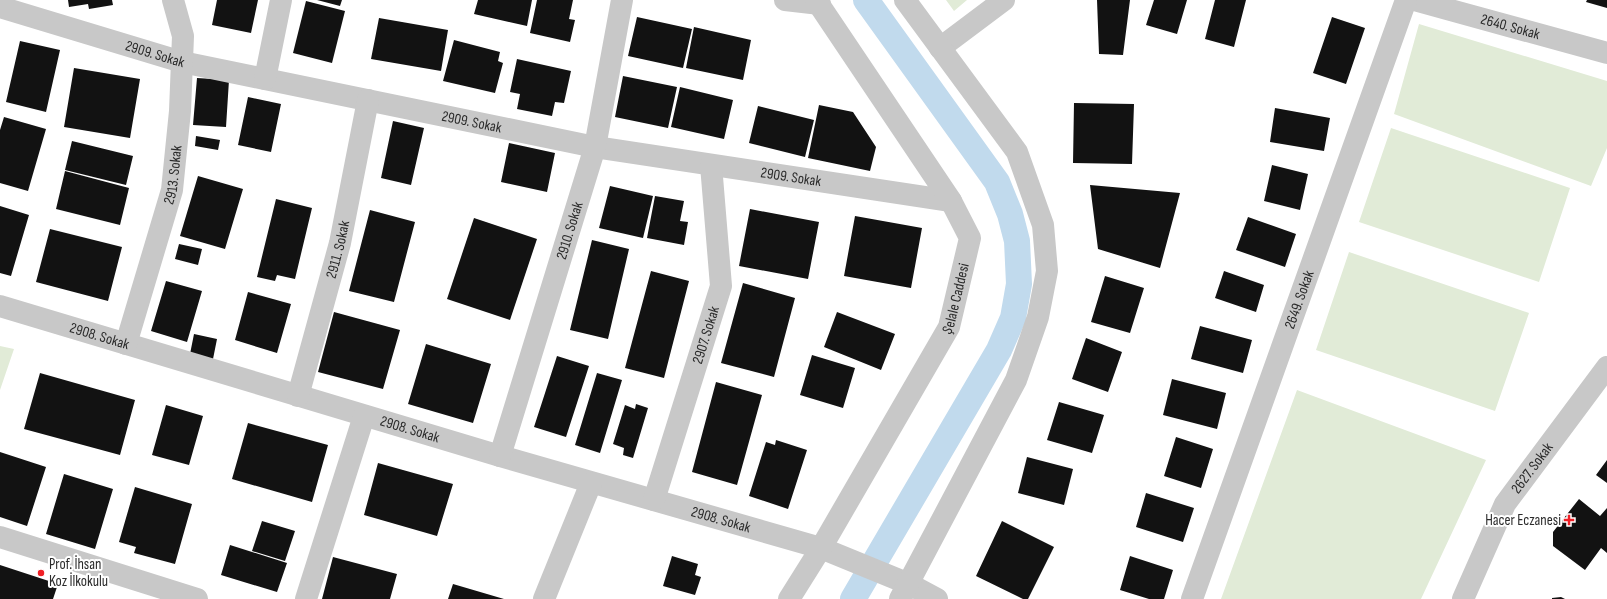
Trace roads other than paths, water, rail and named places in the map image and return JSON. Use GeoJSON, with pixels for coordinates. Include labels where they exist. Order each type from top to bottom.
{"type":"FeatureCollection","features":[{"type":"Feature","properties":{"kind":"street","name":"2913. Sokak"},"geometry":{"type":"LineString","coordinates":[[126,344],[172,190],[180,111],[183,36],[173,0]]}},
{"type":"Feature","properties":{"kind":"street"},"geometry":{"type":"LineString","coordinates":[[265,79],[281,0]]}},
{"type":"Feature","properties":{"kind":"street","name":"2910. Sokak"},"geometry":{"type":"LineString","coordinates":[[500,456],[595,147],[622,0]]}},
{"type":"Feature","properties":{"kind":"street"},"geometry":{"type":"LineString","coordinates":[[785,0],[818,2]]}},
{"type":"Feature","properties":{"kind":"street"},"geometry":{"type":"LineString","coordinates":[[905,592],[1016,380],[1038,317],[1047,271],[1043,225],[1017,152],[906,0]]}},
{"type":"Feature","properties":{"kind":"street"},"geometry":{"type":"LineString","coordinates":[[940,48],[1004,0]]}},
{"type":"Feature","properties":{"kind":"street","name":"2649. Sokak"},"geometry":{"type":"LineString","coordinates":[[1192,599],[1406,0]]}},
{"type":"Feature","properties":{"kind":"street","name":"2640. Sokak"},"geometry":{"type":"LineString","coordinates":[[1414,0],[1465,7],[1607,53]]}},
{"type":"Feature","properties":{"kind":"street","name":"Şelale Caddesi"},"geometry":{"type":"LineString","coordinates":[[789,599],[821,548],[949,327],[970,238],[951,201],[818,2]]}},
{"type":"Feature","properties":{"kind":"street","name":"2909. Sokak"},"geometry":{"type":"LineString","coordinates":[[2,14],[182,62],[595,147],[951,201]]}},
{"type":"Feature","properties":{"kind":"street","name":"2911. Sokak"},"geometry":{"type":"LineString","coordinates":[[298,396],[340,242],[368,100]]}},
{"type":"Feature","properties":{"kind":"street","name":"2907. Sokak"},"geometry":{"type":"LineString","coordinates":[[654,500],[721,286],[711,165]]}},
{"type":"Feature","properties":{"kind":"street","name":"2908. Sokak"},"geometry":{"type":"LineString","coordinates":[[0,306],[591,483],[821,548],[905,592],[937,599]]}},
{"type":"Feature","properties":{"kind":"street","name":"2627. Sokak"},"geometry":{"type":"LineString","coordinates":[[1463,599],[1505,504],[1607,367]]}},
{"type":"Feature","properties":{"kind":"street"},"geometry":{"type":"LineString","coordinates":[[306,599],[364,416]]}},
{"type":"Feature","properties":{"kind":"street"},"geometry":{"type":"LineString","coordinates":[[544,599],[591,483]]}},
{"type":"Feature","properties":{"kind":"street"},"geometry":{"type":"LineString","coordinates":[[0,537],[197,599]]}},
{"type":"Feature","properties":{"kind":"waterway"},"geometry":{"type":"LineString","coordinates":[[853,599],[999,350],[1013,318],[1019,284],[1017,241],[1010,214],[997,182],[866,0]]}},
{"type":"Feature","properties":{"kind":"place","name":"Hacer Eczanesi"},"geometry":{"type":"Point","coordinates":[1569,520]}},
{"type":"Feature","properties":{"kind":"place","name":"Prof. İhsan Koz İlkokulu"},"geometry":{"type":"Point","coordinates":[41,573]}}]}
